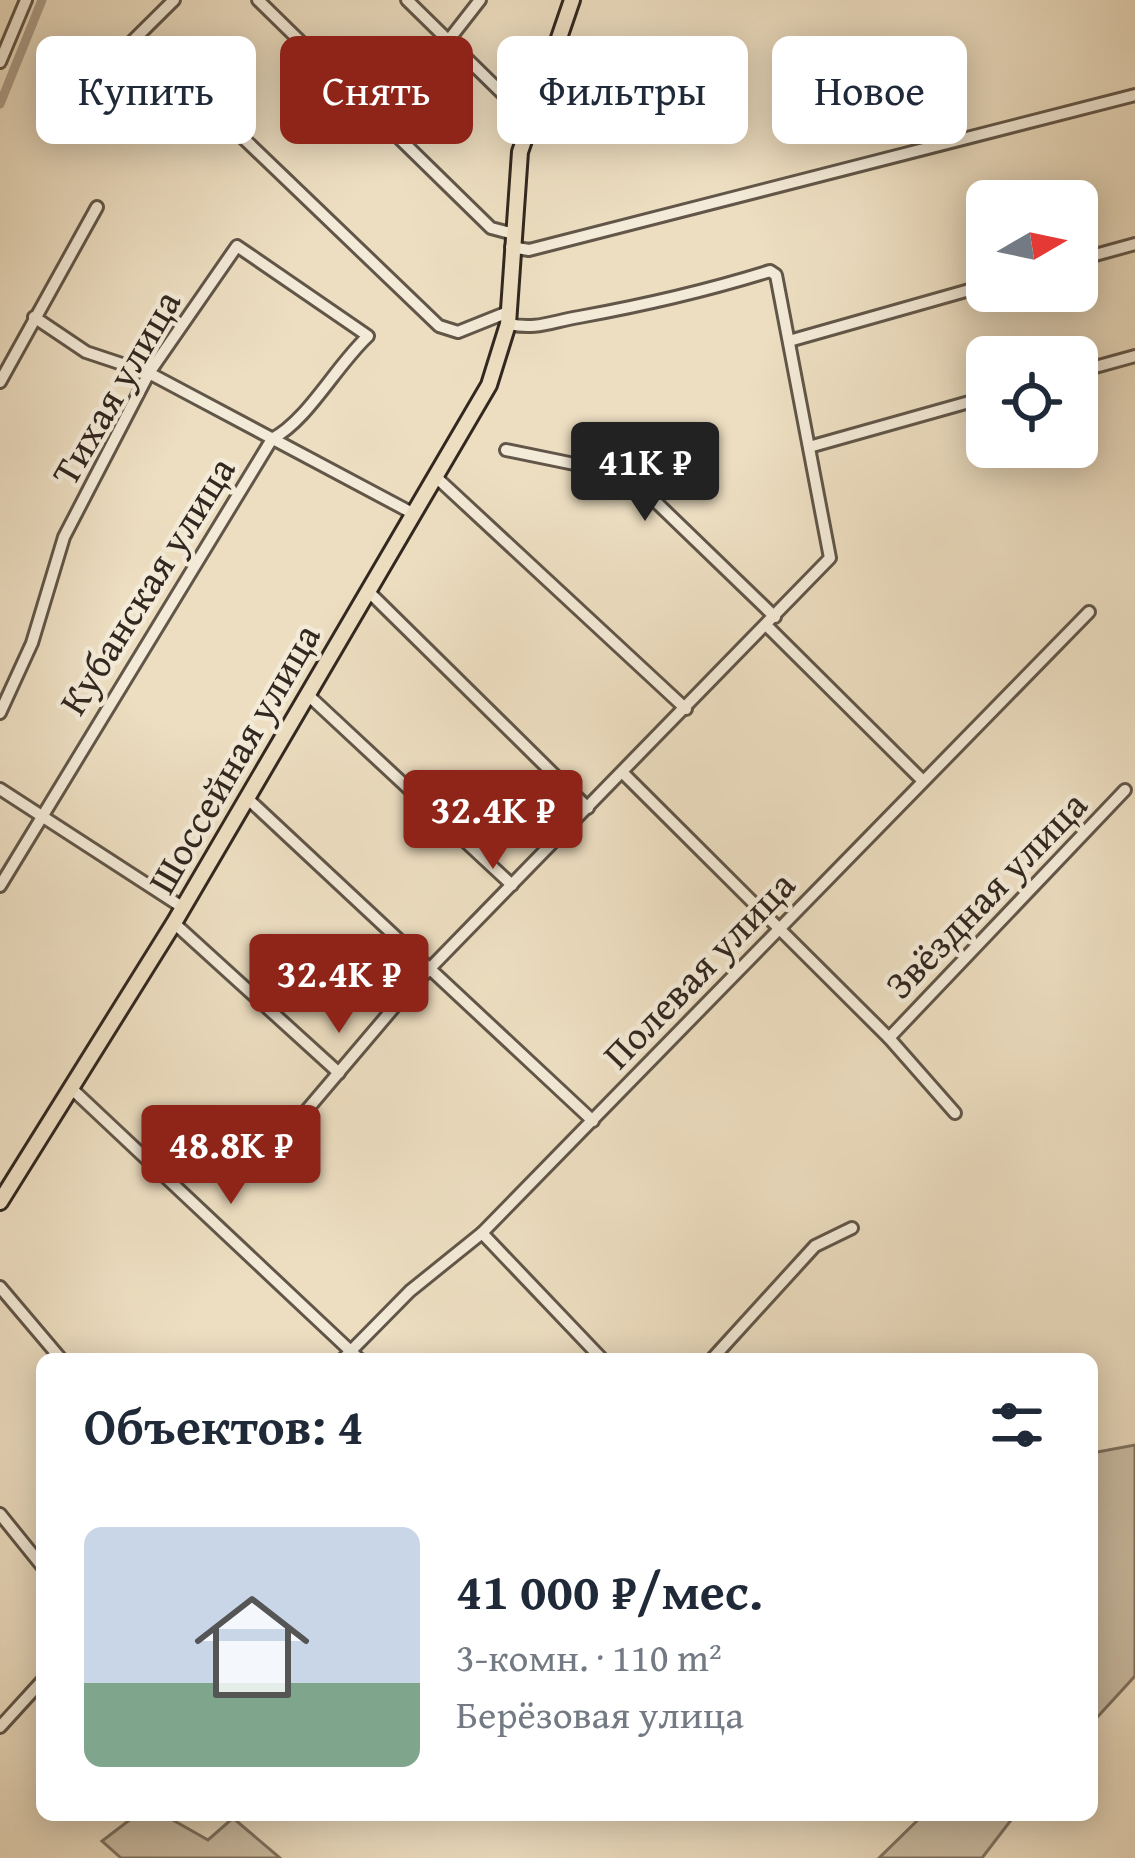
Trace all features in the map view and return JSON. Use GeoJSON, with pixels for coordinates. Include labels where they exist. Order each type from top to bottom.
{"type":"FeatureCollection","features":[{"type":"Feature","properties":{"kind":"main road","name":"Шоссейная улица"},"geometry":{"type":"LineString","coordinates":[[558,36],[572,0]]}},
{"type":"Feature","properties":{"kind":"main road","name":"Шоссейная улица"},"geometry":{"type":"LineString","coordinates":[[0,1202],[174,923],[489,385],[507,325],[514,182],[523,144]]}},
{"type":"Feature","properties":{"kind":"street"},"geometry":{"type":"LineString","coordinates":[[0,62],[26,0]]}},
{"type":"Feature","properties":{"kind":"street"},"geometry":{"type":"LineString","coordinates":[[139,36],[174,0]]}},
{"type":"Feature","properties":{"kind":"street"},"geometry":{"type":"LineString","coordinates":[[258,0],[491,228],[529,250],[1135,95]]}},
{"type":"Feature","properties":{"kind":"street"},"geometry":{"type":"LineString","coordinates":[[407,0],[444,36]]}},
{"type":"Feature","properties":{"kind":"street"},"geometry":{"type":"LineString","coordinates":[[451,36],[473,3]]}},
{"type":"Feature","properties":{"kind":"street"},"geometry":{"type":"LineString","coordinates":[[473,65],[497,88]]}},
{"type":"Feature","properties":{"kind":"street"},"geometry":{"type":"LineString","coordinates":[[249,144],[439,326],[458,332],[507,325],[540,331],[568,319],[678,301],[770,271],[776,275],[830,558],[430,968],[284,1137]]}},
{"type":"Feature","properties":{"kind":"street"},"geometry":{"type":"LineString","coordinates":[[0,382],[97,208]]}},
{"type":"Feature","properties":{"kind":"street"},"geometry":{"type":"LineString","coordinates":[[1098,254],[1135,244]]}},
{"type":"Feature","properties":{"kind":"street","name":"Тихая улица"},"geometry":{"type":"LineString","coordinates":[[0,713],[32,644],[64,537],[149,373],[237,246],[368,336]]}},
{"type":"Feature","properties":{"kind":"street"},"geometry":{"type":"LineString","coordinates":[[788,341],[966,291]]}},
{"type":"Feature","properties":{"kind":"street"},"geometry":{"type":"LineString","coordinates":[[34,317],[86,352],[149,373],[414,514]]}},
{"type":"Feature","properties":{"kind":"street","name":"Кубанская улица"},"geometry":{"type":"LineString","coordinates":[[0,886],[272,439],[294,427],[317,390],[368,336]]}},
{"type":"Feature","properties":{"kind":"street"},"geometry":{"type":"LineString","coordinates":[[1098,366],[1135,356]]}},
{"type":"Feature","properties":{"kind":"street"},"geometry":{"type":"LineString","coordinates":[[809,448],[966,404]]}},
{"type":"Feature","properties":{"kind":"street"},"geometry":{"type":"LineString","coordinates":[[506,450],[628,476],[922,779]]}},
{"type":"Feature","properties":{"kind":"street"},"geometry":{"type":"LineString","coordinates":[[437,478],[686,710]]}},
{"type":"Feature","properties":{"kind":"street"},"geometry":{"type":"LineString","coordinates":[[369,592],[588,808]]}},
{"type":"Feature","properties":{"kind":"street","name":"Полевая улица"},"geometry":{"type":"LineString","coordinates":[[354,1353],[410,1292],[482,1233],[1090,612]]}},
{"type":"Feature","properties":{"kind":"street"},"geometry":{"type":"LineString","coordinates":[[308,694],[512,885]]}},
{"type":"Feature","properties":{"kind":"street"},"geometry":{"type":"LineString","coordinates":[[623,773],[889,1038],[955,1113]]}},
{"type":"Feature","properties":{"kind":"street"},"geometry":{"type":"LineString","coordinates":[[0,789],[182,908]]}},
{"type":"Feature","properties":{"kind":"street","name":"Звёздная улица"},"geometry":{"type":"LineString","coordinates":[[889,1038],[1125,790]]}},
{"type":"Feature","properties":{"kind":"street"},"geometry":{"type":"LineString","coordinates":[[247,798],[593,1121]]}},
{"type":"Feature","properties":{"kind":"street"},"geometry":{"type":"LineString","coordinates":[[174,923],[339,1073]]}},
{"type":"Feature","properties":{"kind":"street"},"geometry":{"type":"LineString","coordinates":[[72,1088],[348,1353]]}},
{"type":"Feature","properties":{"kind":"street"},"geometry":{"type":"LineString","coordinates":[[717,1353],[815,1246],[852,1228]]}},
{"type":"Feature","properties":{"kind":"street"},"geometry":{"type":"LineString","coordinates":[[482,1233],[596,1353]]}},
{"type":"Feature","properties":{"kind":"street"},"geometry":{"type":"LineString","coordinates":[[0,1287],[56,1353]]}},
{"type":"Feature","properties":{"kind":"street"},"geometry":{"type":"LineString","coordinates":[[0,1514],[36,1559]]}},
{"type":"Feature","properties":{"kind":"street"},"geometry":{"type":"LineString","coordinates":[[1,1724],[36,1687]]}},
{"type":"Feature","properties":{"kind":"shaded area"},"geometry":{"type":"Polygon","coordinates":[[[1135,1445],[1135,1676],[1098,1716],[1098,1452],[1135,1445]]]}},
{"type":"Feature","properties":{"kind":"shaded area"},"geometry":{"type":"Polygon","coordinates":[[[128,1821],[175,1821],[208,1840],[230,1821],[237,1821],[280,1858],[121,1858],[102,1841],[128,1821]]]}},
{"type":"Feature","properties":{"kind":"shaded area"},"geometry":{"type":"Polygon","coordinates":[[[917,1821],[1010,1821],[982,1858],[879,1858],[917,1821]]]}},
{"type":"Feature","properties":{"kind":"waterway"},"geometry":{"type":"LineString","coordinates":[[0,104],[42,0]]}}]}
